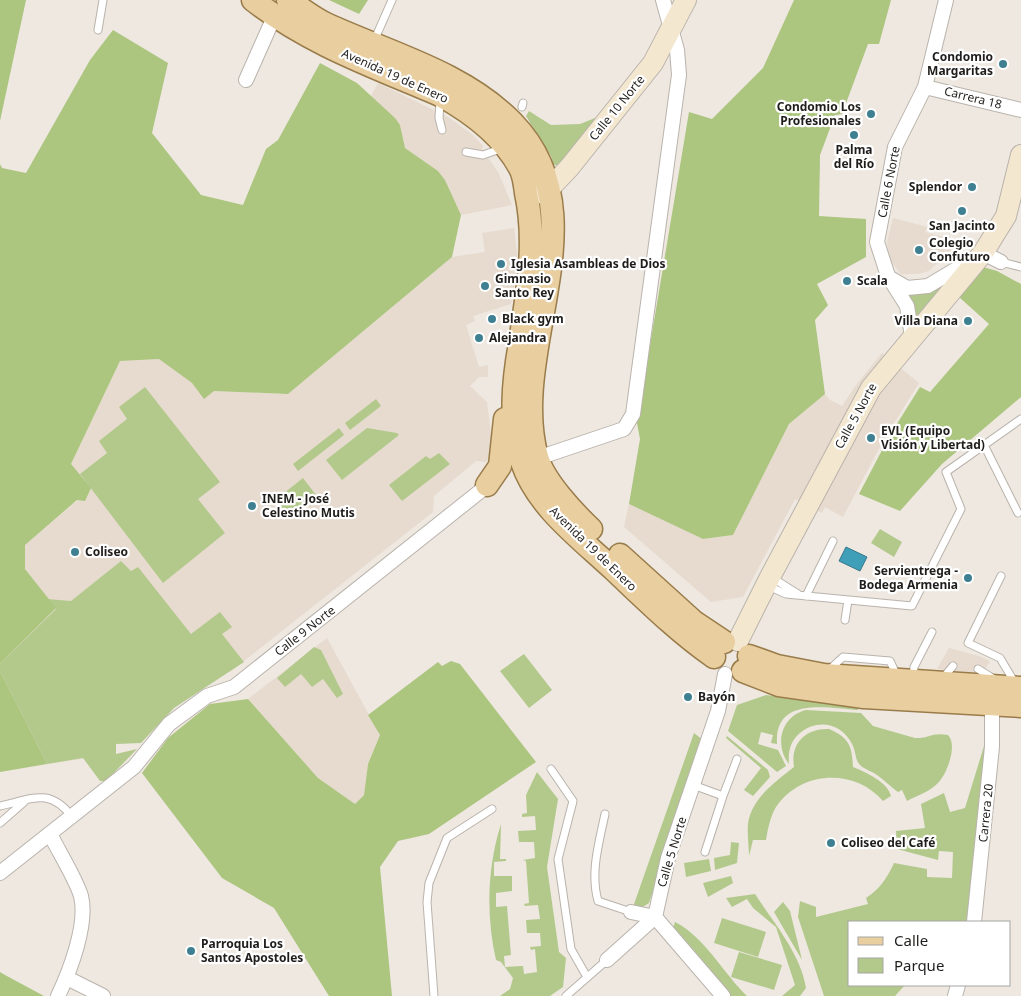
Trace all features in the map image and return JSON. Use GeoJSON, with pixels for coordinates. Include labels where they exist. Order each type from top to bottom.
{"type":"FeatureCollection","features":[{"type":"Feature","properties":{"kind":"main road","name":"Avenida 19 de Enero"},"geometry":{"type":"LineString","coordinates":[[253,0],[324,23],[471,88],[512,122],[541,166],[538,193],[532,219],[531,269],[512,389],[516,430],[530,460]]}},
{"type":"Feature","properties":{"kind":"main road","name":"Avenida 19 de Enero"},"geometry":{"type":"LineString","coordinates":[[281,8],[315,42],[440,95],[460,106],[497,136],[538,193],[552,220],[551,272],[535,368],[531,413],[530,460],[533,484],[554,514],[683,636],[732,657],[779,685],[864,698],[1012,695]]}},
{"type":"Feature","properties":{"kind":"main road"},"geometry":{"type":"LineString","coordinates":[[487,485],[500,466],[505,420],[512,389]]}},
{"type":"Feature","properties":{"kind":"main road","name":"Avenida 19 de Enero"},"geometry":{"type":"LineString","coordinates":[[732,657],[824,675],[939,684],[1012,695]]}},
{"type":"Feature","properties":{"kind":"street"},"geometry":{"type":"LineString","coordinates":[[663,0],[672,31]]}},
{"type":"Feature","properties":{"kind":"street","name":"Calle 10 Norte"},"geometry":{"type":"LineString","coordinates":[[538,193],[653,63],[672,31],[686,0]]}},
{"type":"Feature","properties":{"kind":"street","name":"Calle 6 Norte"},"geometry":{"type":"LineString","coordinates":[[912,336],[907,306],[888,276],[877,242],[895,146],[925,87],[946,0]]}},
{"type":"Feature","properties":{"kind":"street"},"geometry":{"type":"LineString","coordinates":[[246,80],[281,8]]}},
{"type":"Feature","properties":{"kind":"street","name":"Calle 9 Norte"},"geometry":{"type":"LineString","coordinates":[[0,873],[134,767],[169,724],[206,696],[234,687],[487,485],[511,468],[624,429],[630,422],[633,414],[679,75],[672,31]]}},
{"type":"Feature","properties":{"kind":"street","name":"Carrera 18"},"geometry":{"type":"LineString","coordinates":[[925,87],[1021,110]]}},
{"type":"Feature","properties":{"kind":"street","name":"Calle 5 Norte"},"geometry":{"type":"LineString","coordinates":[[655,917],[668,858],[718,711],[732,657],[767,581],[871,388],[912,336],[983,253],[1006,216],[1021,155]]}},
{"type":"Feature","properties":{"kind":"street"},"geometry":{"type":"LineString","coordinates":[[888,276],[907,288],[928,286],[983,253],[1001,262]]}},
{"type":"Feature","properties":{"kind":"street","name":"Carrera 20"},"geometry":{"type":"LineString","coordinates":[[974,921],[992,747],[1012,695]]}},
{"type":"Feature","properties":{"kind":"street"},"geometry":{"type":"LineString","coordinates":[[50,834],[81,897],[82,923],[67,978],[58,996]]}},
{"type":"Feature","properties":{"kind":"street"},"geometry":{"type":"LineString","coordinates":[[631,912],[655,917],[723,996]]}},
{"type":"Feature","properties":{"kind":"street"},"geometry":{"type":"LineString","coordinates":[[607,960],[655,917]]}},
{"type":"Feature","properties":{"kind":"street"},"geometry":{"type":"LineString","coordinates":[[67,978],[103,996]]}},
{"type":"Feature","properties":{"kind":"lane"},"geometry":{"type":"LineString","coordinates":[[98,30],[103,0]]}},
{"type":"Feature","properties":{"kind":"lane"},"geometry":{"type":"LineString","coordinates":[[373,44],[392,0]]}},
{"type":"Feature","properties":{"kind":"lane"},"geometry":{"type":"LineString","coordinates":[[440,95],[439,118],[442,130]]}},
{"type":"Feature","properties":{"kind":"lane"},"geometry":{"type":"LineString","coordinates":[[466,152],[483,155],[505,146]]}},
{"type":"Feature","properties":{"kind":"lane"},"geometry":{"type":"LineString","coordinates":[[1001,262],[1021,267]]}},
{"type":"Feature","properties":{"kind":"lane"},"geometry":{"type":"LineString","coordinates":[[767,581],[803,596],[912,606],[961,509],[946,472],[1021,419]]}},
{"type":"Feature","properties":{"kind":"lane"},"geometry":{"type":"LineString","coordinates":[[984,445],[1018,514]]}},
{"type":"Feature","properties":{"kind":"lane"},"geometry":{"type":"LineString","coordinates":[[803,596],[833,541]]}},
{"type":"Feature","properties":{"kind":"lane"},"geometry":{"type":"LineString","coordinates":[[1002,576],[968,643],[1000,658],[1012,695]]}},
{"type":"Feature","properties":{"kind":"lane"},"geometry":{"type":"LineString","coordinates":[[846,620],[848,600]]}},
{"type":"Feature","properties":{"kind":"lane"},"geometry":{"type":"LineString","coordinates":[[906,681],[932,632]]}},
{"type":"Feature","properties":{"kind":"lane"},"geometry":{"type":"LineString","coordinates":[[939,684],[954,666]]}},
{"type":"Feature","properties":{"kind":"lane"},"geometry":{"type":"LineString","coordinates":[[978,669],[1012,695]]}},
{"type":"Feature","properties":{"kind":"lane"},"geometry":{"type":"LineString","coordinates":[[705,852],[737,760]]}},
{"type":"Feature","properties":{"kind":"lane"},"geometry":{"type":"LineString","coordinates":[[551,768],[573,801],[558,859],[571,949],[587,977]]}},
{"type":"Feature","properties":{"kind":"lane"},"geometry":{"type":"LineString","coordinates":[[693,785],[723,796]]}},
{"type":"Feature","properties":{"kind":"lane"},"geometry":{"type":"LineString","coordinates":[[0,806],[43,796],[63,804],[72,817]]}},
{"type":"Feature","properties":{"kind":"lane"},"geometry":{"type":"LineString","coordinates":[[0,823],[26,800]]}},
{"type":"Feature","properties":{"kind":"lane"},"geometry":{"type":"LineString","coordinates":[[434,996],[427,902],[429,882],[447,838],[492,810]]}},
{"type":"Feature","properties":{"kind":"lane"},"geometry":{"type":"LineString","coordinates":[[605,814],[595,868],[594,885],[598,901],[631,912]]}},
{"type":"Feature","properties":{"kind":"lane"},"geometry":{"type":"LineString","coordinates":[[566,996],[607,960]]}},
{"type":"Feature","properties":{"kind":"shaded area"},"geometry":{"type":"Polygon","coordinates":[[[378,83],[448,117],[473,135],[483,146],[482,149],[498,172],[512,205],[461,215],[445,180],[438,171],[405,148],[400,125],[371,96],[378,83]]]}},
{"type":"Feature","properties":{"kind":"shaded area","name":"Colegio Confuturo"},"geometry":{"type":"Polygon","coordinates":[[[893,218],[928,227],[925,232],[960,241],[929,271],[918,274],[901,274],[889,259],[887,242],[893,218]]]}},
{"type":"Feature","properties":{"kind":"shaded area","name":"INEM - José Celestino Mutis"},"geometry":{"type":"Polygon","coordinates":[[[514,228],[518,261],[514,262],[516,276],[511,304],[473,316],[475,321],[466,325],[479,367],[488,365],[488,377],[479,377],[470,386],[487,402],[493,449],[490,459],[486,462],[476,461],[434,496],[433,512],[230,672],[214,666],[116,744],[116,754],[47,764],[0,671],[0,664],[56,608],[25,569],[25,545],[78,500],[71,464],[120,361],[159,359],[192,383],[204,398],[214,391],[288,394],[452,257],[485,252],[482,233],[514,228]]]}},
{"type":"Feature","properties":{"kind":"shaded area"},"geometry":{"type":"Polygon","coordinates":[[[882,353],[919,383],[883,441],[843,517],[825,507],[822,513],[795,499],[743,597],[711,602],[624,527],[629,504],[703,539],[733,535],[789,424],[825,394],[830,400],[842,406],[882,353]]]}},
{"type":"Feature","properties":{"kind":"shaded area"},"geometry":{"type":"Polygon","coordinates":[[[327,638],[380,735],[368,764],[364,795],[355,804],[318,778],[248,699],[327,638]]]}},
{"type":"Feature","properties":{"kind":"shaded area"},"geometry":{"type":"Polygon","coordinates":[[[949,648],[990,661],[981,676],[978,673],[937,669],[949,648]]]}},
{"type":"Feature","properties":{"kind":"green space"},"geometry":{"type":"Polygon","coordinates":[[[0,0],[26,0],[0,121],[0,0]]]}},
{"type":"Feature","properties":{"kind":"green space"},"geometry":{"type":"Polygon","coordinates":[[[329,0],[368,0],[359,14],[329,0]]]}},
{"type":"Feature","properties":{"kind":"green space"},"geometry":{"type":"Polygon","coordinates":[[[794,0],[891,0],[879,44],[868,44],[842,114],[835,115],[820,155],[819,216],[866,219],[866,257],[817,284],[828,305],[815,320],[825,394],[789,424],[733,535],[703,539],[629,504],[640,439],[637,423],[689,112],[712,119],[763,68],[794,0]]]}},
{"type":"Feature","properties":{"kind":"green space"},"geometry":{"type":"Polygon","coordinates":[[[113,30],[168,63],[152,133],[201,195],[243,205],[266,149],[278,140],[320,63],[357,83],[395,118],[400,125],[405,148],[438,171],[445,180],[461,215],[452,257],[288,394],[214,391],[204,399],[192,383],[159,359],[120,361],[71,464],[91,488],[85,501],[77,500],[25,545],[25,569],[56,608],[0,664],[0,164],[2,168],[26,173],[90,60],[113,30]]]}},
{"type":"Feature","properties":{"kind":"green space"},"geometry":{"type":"Polygon","coordinates":[[[529,111],[551,125],[580,124],[605,114],[558,165],[553,165],[552,158],[526,116],[529,111]]]}},
{"type":"Feature","properties":{"kind":"green space"},"geometry":{"type":"Polygon","coordinates":[[[983,267],[997,271],[1021,284],[1021,397],[942,464],[900,511],[859,494],[890,435],[920,387],[930,392],[989,324],[959,297],[983,267]]]}},
{"type":"Feature","properties":{"kind":"green space"},"geometry":{"type":"Polygon","coordinates":[[[952,278],[918,318],[916,317],[913,302],[907,295],[926,293],[952,278]]]}},
{"type":"Feature","properties":{"kind":"green space"},"geometry":{"type":"Polygon","coordinates":[[[145,387],[220,482],[198,499],[225,533],[163,583],[80,474],[107,453],[99,441],[127,419],[119,407],[145,387]]]}},
{"type":"Feature","properties":{"kind":"green space"},"geometry":{"type":"Polygon","coordinates":[[[376,399],[381,406],[350,430],[345,423],[376,399]]]}},
{"type":"Feature","properties":{"kind":"green space"},"geometry":{"type":"Polygon","coordinates":[[[339,428],[344,435],[298,471],[293,464],[339,428]]]}},
{"type":"Feature","properties":{"kind":"green space"},"geometry":{"type":"Polygon","coordinates":[[[367,428],[397,433],[399,435],[342,480],[326,460],[367,428]]]}},
{"type":"Feature","properties":{"kind":"green space"},"geometry":{"type":"Polygon","coordinates":[[[439,453],[450,464],[402,501],[389,485],[426,456],[430,459],[439,453]]]}},
{"type":"Feature","properties":{"kind":"green space"},"geometry":{"type":"Polygon","coordinates":[[[303,478],[316,495],[287,518],[274,501],[303,478]]]}},
{"type":"Feature","properties":{"kind":"green space"},"geometry":{"type":"Polygon","coordinates":[[[880,529],[902,542],[894,557],[871,543],[880,529]]]}},
{"type":"Feature","properties":{"kind":"green space"},"geometry":{"type":"Polygon","coordinates":[[[121,561],[131,571],[138,567],[191,634],[220,612],[232,627],[222,634],[244,662],[174,708],[141,743],[116,744],[116,754],[137,749],[106,781],[100,781],[83,758],[47,764],[0,671],[0,664],[56,609],[47,599],[71,601],[121,561]]]}},
{"type":"Feature","properties":{"kind":"green space"},"geometry":{"type":"Polygon","coordinates":[[[314,647],[321,650],[343,694],[337,698],[323,679],[312,687],[301,674],[285,687],[277,678],[314,647]]]}},
{"type":"Feature","properties":{"kind":"green space"},"geometry":{"type":"Polygon","coordinates":[[[524,654],[552,690],[529,708],[500,671],[524,654]]]}},
{"type":"Feature","properties":{"kind":"green space"},"geometry":{"type":"Polygon","coordinates":[[[451,661],[460,664],[536,762],[429,834],[398,841],[380,867],[392,996],[329,996],[274,908],[222,878],[142,773],[168,738],[210,704],[248,699],[318,778],[355,804],[364,795],[368,764],[380,735],[368,715],[438,662],[442,666],[451,661]]]}},
{"type":"Feature","properties":{"kind":"green space"},"geometry":{"type":"Polygon","coordinates":[[[0,671],[47,764],[0,772],[0,671]]]}},
{"type":"Feature","properties":{"kind":"green space"},"geometry":{"type":"Polygon","coordinates":[[[766,695],[858,707],[858,710],[818,707],[805,708],[793,712],[784,718],[778,729],[777,744],[771,743],[773,735],[761,732],[758,744],[778,750],[786,766],[777,772],[728,731],[737,705],[766,695]]]}},
{"type":"Feature","properties":{"kind":"green space"},"geometry":{"type":"Polygon","coordinates":[[[806,710],[861,713],[873,726],[915,738],[938,734],[948,735],[951,740],[952,752],[948,766],[935,786],[907,801],[902,790],[898,792],[877,775],[860,765],[848,737],[829,725],[814,726],[800,733],[790,747],[789,764],[782,748],[782,732],[791,718],[797,713],[806,710]]]}},
{"type":"Feature","properties":{"kind":"green space"},"geometry":{"type":"Polygon","coordinates":[[[829,729],[846,740],[851,749],[853,767],[881,782],[891,796],[883,801],[871,790],[858,783],[843,779],[813,780],[799,786],[776,807],[766,840],[753,840],[749,856],[748,824],[750,815],[759,799],[765,791],[794,767],[793,758],[797,744],[801,739],[813,731],[829,729]]]}},
{"type":"Feature","properties":{"kind":"green space"},"geometry":{"type":"Polygon","coordinates":[[[694,733],[703,740],[649,903],[641,908],[633,907],[694,733]]]}},
{"type":"Feature","properties":{"kind":"green space"},"geometry":{"type":"Polygon","coordinates":[[[727,736],[768,770],[770,777],[753,796],[744,790],[761,768],[726,738],[727,736]]]}},
{"type":"Feature","properties":{"kind":"green space"},"geometry":{"type":"Polygon","coordinates":[[[984,746],[988,747],[968,921],[848,921],[848,986],[904,986],[895,996],[824,996],[798,917],[800,901],[816,907],[816,917],[868,904],[866,898],[883,883],[894,863],[927,869],[927,877],[952,878],[953,852],[939,851],[938,860],[897,849],[896,831],[925,828],[921,804],[944,793],[950,812],[965,808],[984,746]]]}},
{"type":"Feature","properties":{"kind":"green space"},"geometry":{"type":"Polygon","coordinates":[[[537,772],[558,799],[547,867],[559,952],[566,958],[563,987],[550,996],[500,996],[510,989],[513,978],[501,962],[496,960],[489,909],[493,858],[501,824],[500,859],[506,859],[506,861],[494,862],[494,876],[512,876],[512,891],[496,893],[496,907],[507,906],[511,955],[504,956],[505,967],[523,966],[524,974],[537,972],[535,949],[531,950],[530,947],[541,946],[540,933],[527,933],[526,920],[540,919],[538,905],[525,906],[524,904],[529,903],[526,861],[523,860],[535,858],[534,842],[519,842],[518,831],[536,830],[535,816],[522,817],[522,814],[527,813],[526,795],[537,772]]]}},
{"type":"Feature","properties":{"kind":"green space"},"geometry":{"type":"Polygon","coordinates":[[[731,842],[739,843],[737,863],[715,870],[714,858],[730,855],[731,842]]]}},
{"type":"Feature","properties":{"kind":"green space"},"geometry":{"type":"Polygon","coordinates":[[[709,859],[711,871],[686,877],[684,863],[709,859]]]}},
{"type":"Feature","properties":{"kind":"green space"},"geometry":{"type":"Polygon","coordinates":[[[731,876],[733,883],[708,897],[703,883],[731,876]]]}},
{"type":"Feature","properties":{"kind":"green space"},"geometry":{"type":"Polygon","coordinates":[[[755,894],[785,939],[798,963],[806,988],[800,996],[782,996],[795,985],[776,927],[753,908],[747,899],[732,907],[726,898],[755,894]]]}},
{"type":"Feature","properties":{"kind":"green space"},"geometry":{"type":"Polygon","coordinates":[[[783,902],[790,911],[802,960],[774,912],[783,902]]]}},
{"type":"Feature","properties":{"kind":"green space"},"geometry":{"type":"Polygon","coordinates":[[[722,918],[766,932],[758,957],[714,943],[722,918]]]}},
{"type":"Feature","properties":{"kind":"green space"},"geometry":{"type":"Polygon","coordinates":[[[675,922],[705,946],[747,996],[730,996],[673,928],[675,922]]]}},
{"type":"Feature","properties":{"kind":"green space"},"geometry":{"type":"Polygon","coordinates":[[[739,952],[782,965],[774,990],[731,977],[739,952]]]}},
{"type":"Feature","properties":{"kind":"green space"},"geometry":{"type":"Polygon","coordinates":[[[0,972],[5,975],[44,996],[0,996],[0,972]]]}},
{"type":"Feature","properties":{"kind":"water"},"geometry":{"type":"Polygon","coordinates":[[[846,547],[867,557],[860,571],[839,561],[846,547]]]}},
{"type":"Feature","properties":{"kind":"place","name":"Condomio Margaritas"},"geometry":{"type":"Point","coordinates":[1003,64]}},
{"type":"Feature","properties":{"kind":"place","name":"Condomio Los Profesionales"},"geometry":{"type":"Point","coordinates":[871,114]}},
{"type":"Feature","properties":{"kind":"place","name":"Palma del Río"},"geometry":{"type":"Point","coordinates":[854,135]}},
{"type":"Feature","properties":{"kind":"place","name":"Splendor"},"geometry":{"type":"Point","coordinates":[972,187]}},
{"type":"Feature","properties":{"kind":"place","name":"San Jacinto"},"geometry":{"type":"Point","coordinates":[962,211]}},
{"type":"Feature","properties":{"kind":"place","name":"Colegio Confuturo"},"geometry":{"type":"Point","coordinates":[919,250]}},
{"type":"Feature","properties":{"kind":"place","name":"Iglesia Asambleas de Dios"},"geometry":{"type":"Point","coordinates":[501,264]}},
{"type":"Feature","properties":{"kind":"place","name":"Scala"},"geometry":{"type":"Point","coordinates":[847,281]}},
{"type":"Feature","properties":{"kind":"place","name":"Gimnasio Santo Rey"},"geometry":{"type":"Point","coordinates":[485,286]}},
{"type":"Feature","properties":{"kind":"place","name":"Black gym"},"geometry":{"type":"Point","coordinates":[492,319]}},
{"type":"Feature","properties":{"kind":"place","name":"Villa Diana"},"geometry":{"type":"Point","coordinates":[968,321]}},
{"type":"Feature","properties":{"kind":"place","name":"Alejandra"},"geometry":{"type":"Point","coordinates":[479,338]}},
{"type":"Feature","properties":{"kind":"place","name":"EVL (Equipo Visión y Libertad)"},"geometry":{"type":"Point","coordinates":[871,438]}},
{"type":"Feature","properties":{"kind":"place","name":"INEM - José Celestino Mutis"},"geometry":{"type":"Point","coordinates":[252,506]}},
{"type":"Feature","properties":{"kind":"place","name":"Coliseo"},"geometry":{"type":"Point","coordinates":[75,552]}},
{"type":"Feature","properties":{"kind":"place","name":"Servientrega - Bodega Armenia"},"geometry":{"type":"Point","coordinates":[968,578]}},
{"type":"Feature","properties":{"kind":"place","name":"Bayón"},"geometry":{"type":"Point","coordinates":[688,697]}},
{"type":"Feature","properties":{"kind":"place","name":"Coliseo del Café"},"geometry":{"type":"Point","coordinates":[831,843]}},
{"type":"Feature","properties":{"kind":"place","name":"Parroquia Los Santos Apostoles"},"geometry":{"type":"Point","coordinates":[191,951]}}]}
